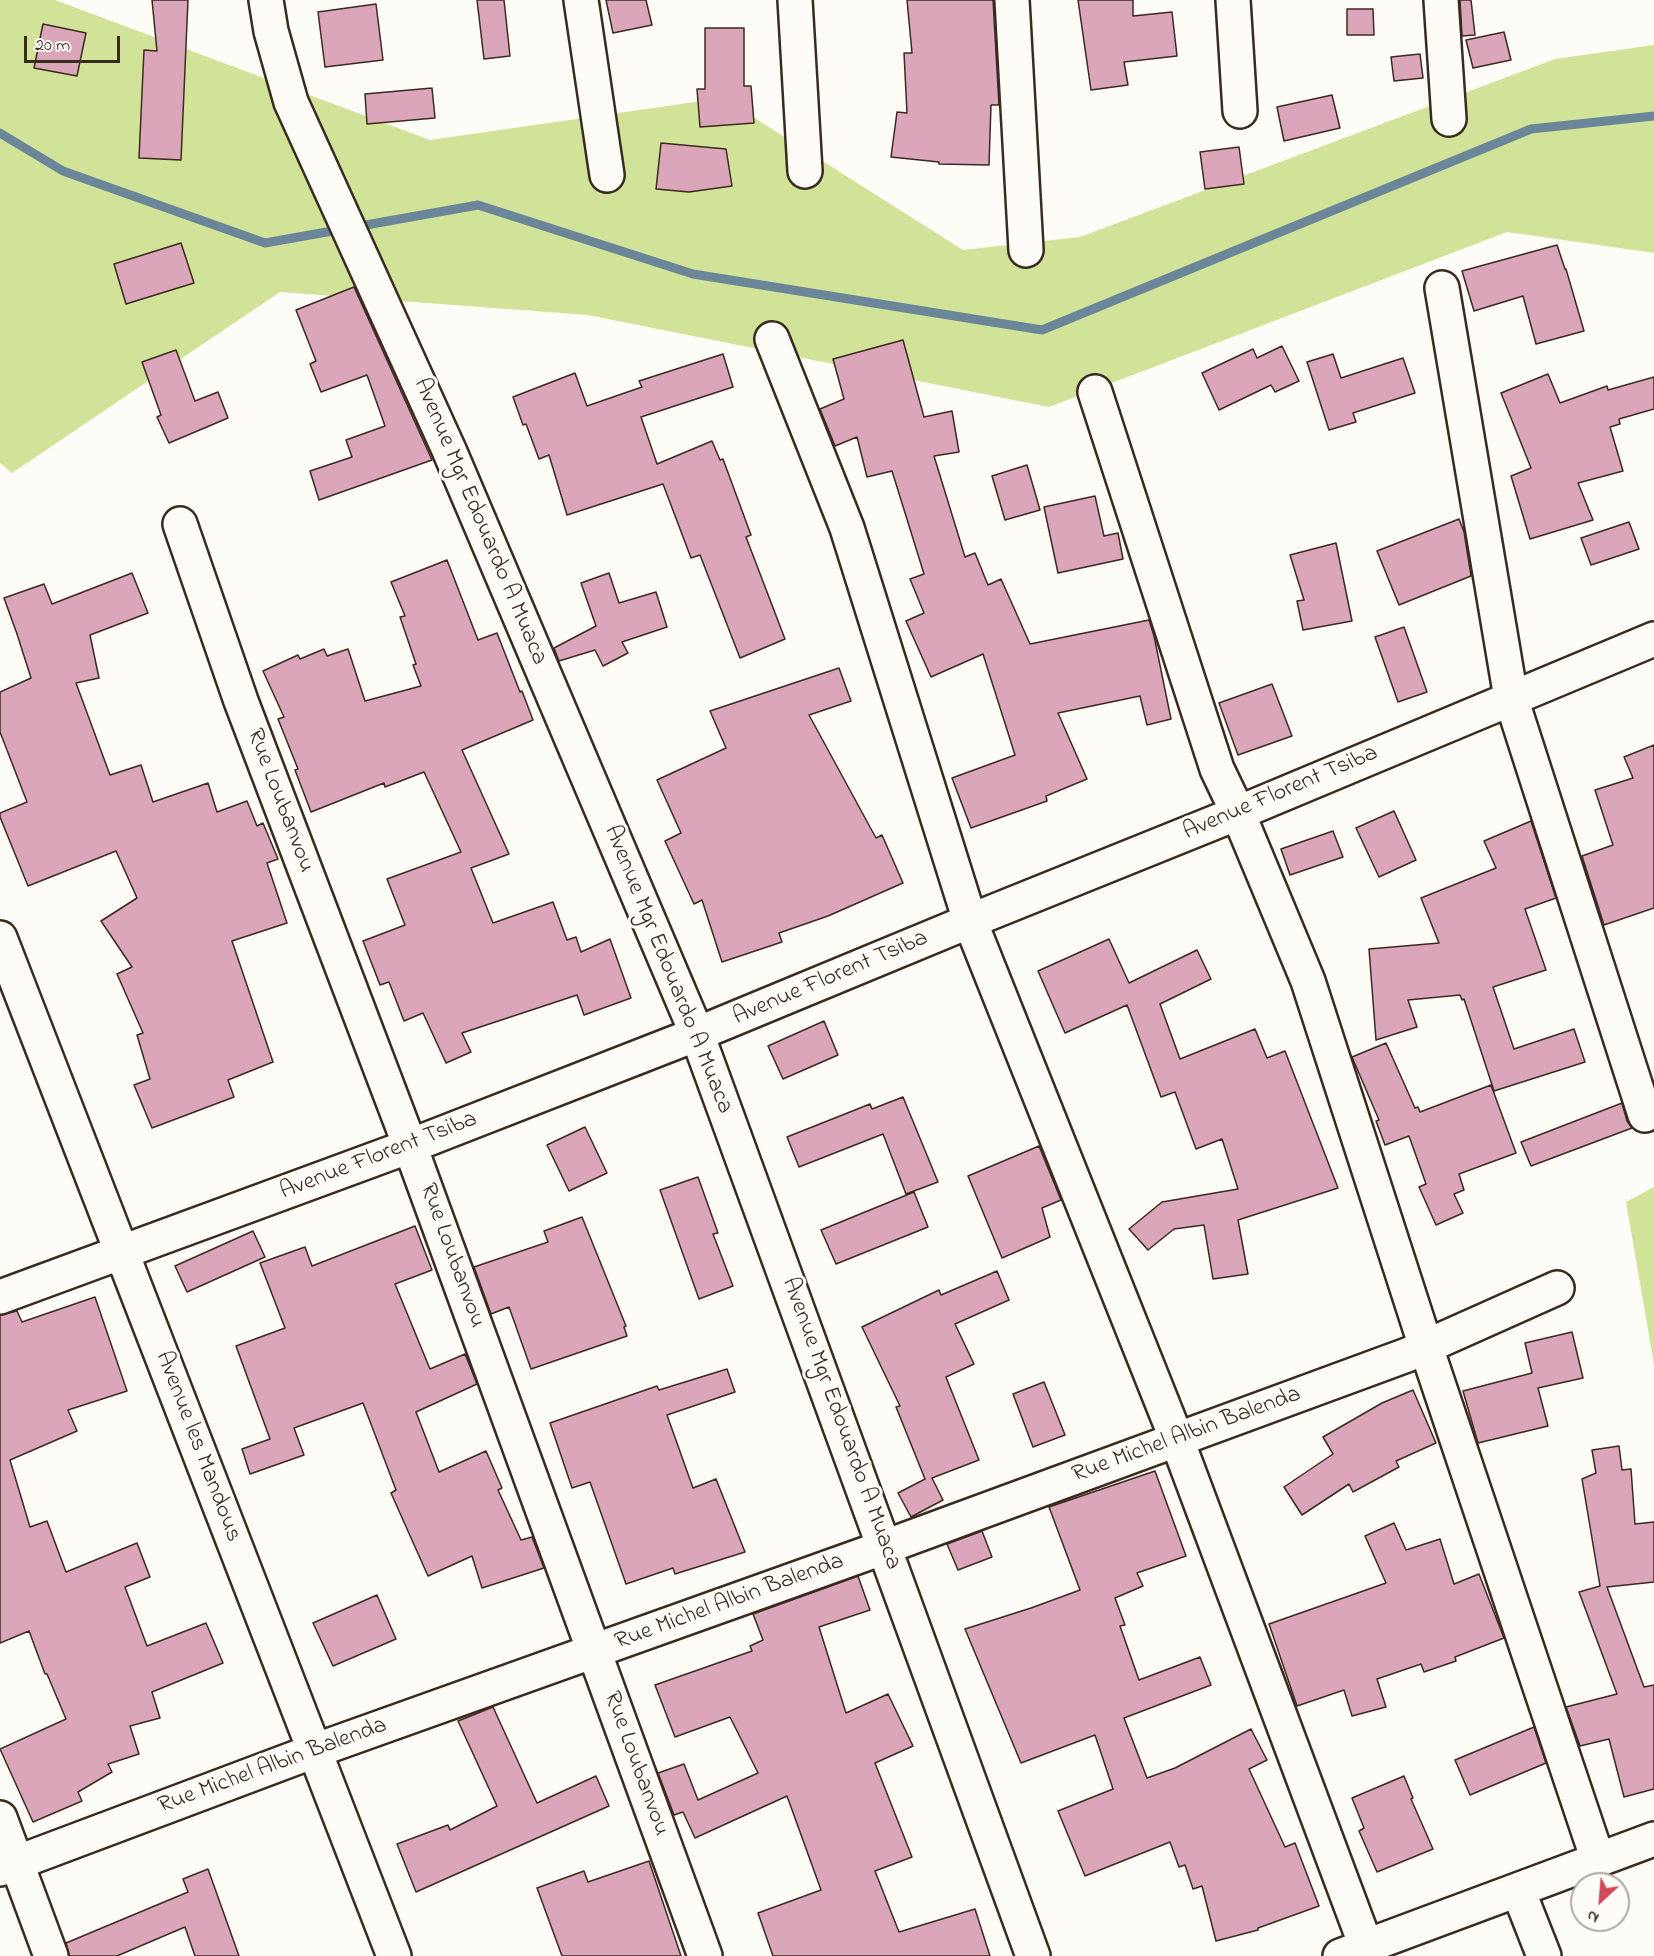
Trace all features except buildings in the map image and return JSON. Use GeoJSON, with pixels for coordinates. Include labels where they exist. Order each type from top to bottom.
{"type":"FeatureCollection","features":[{"type":"Feature","properties":{"kind":"street","name":"Avenue Mgr Edouardo A Muaca"},"geometry":{"type":"LineString","coordinates":[[266,0],[271,31],[291,102],[449,450],[697,1034],[1033,1956]]}},
{"type":"Feature","properties":{"kind":"street"},"geometry":{"type":"LineString","coordinates":[[581,0],[607,175]]}},
{"type":"Feature","properties":{"kind":"street"},"geometry":{"type":"LineString","coordinates":[[795,0],[804,171]]}},
{"type":"Feature","properties":{"kind":"street"},"geometry":{"type":"LineString","coordinates":[[1012,0],[1026,250]]}},
{"type":"Feature","properties":{"kind":"street"},"geometry":{"type":"LineString","coordinates":[[1233,0],[1240,111]]}},
{"type":"Feature","properties":{"kind":"street"},"geometry":{"type":"LineString","coordinates":[[1441,0],[1449,119]]}},
{"type":"Feature","properties":{"kind":"street"},"geometry":{"type":"LineString","coordinates":[[1442,288],[1511,698],[1645,1115]]}},
{"type":"Feature","properties":{"kind":"street"},"geometry":{"type":"LineString","coordinates":[[772,339],[847,528],[970,921],[1177,1440],[1353,1951],[1654,1839]]}},
{"type":"Feature","properties":{"kind":"street"},"geometry":{"type":"LineString","coordinates":[[1095,392],[1217,769],[1238,813],[1308,981],[1426,1347],[1598,1860]]}},
{"type":"Feature","properties":{"kind":"street","name":"Rue Loubanvou"},"geometry":{"type":"LineString","coordinates":[[180,524],[241,701],[411,1146],[705,1956]]}},
{"type":"Feature","properties":{"kind":"street","name":"Avenue Florent Tsiba"},"geometry":{"type":"LineString","coordinates":[[0,1297],[411,1146],[697,1034],[1238,813],[1654,639]]}},
{"type":"Feature","properties":{"kind":"street","name":"Avenue les Mandous"},"geometry":{"type":"LineString","coordinates":[[3,954],[394,1956]]}},
{"type":"Feature","properties":{"kind":"street","name":"Rue Michel Albin Balenda"},"geometry":{"type":"LineString","coordinates":[[8,1866],[314,1751],[595,1652],[1407,1355],[1557,1287]]}},
{"type":"Feature","properties":{"kind":"street"},"geometry":{"type":"LineString","coordinates":[[0,1818],[8,1866],[51,1956]]}},
{"type":"Feature","properties":{"kind":"street"},"geometry":{"type":"LineString","coordinates":[[1518,1890],[1544,1956]]}},
{"type":"Feature","properties":{"kind":"green space"},"geometry":{"type":"Polygon","coordinates":[[[0,0],[55,0],[430,140],[723,98],[963,250],[1080,237],[1555,59],[1654,45],[1654,253],[1507,232],[1049,407],[588,315],[280,292],[12,473],[0,463],[0,0]]]}},
{"type":"Feature","properties":{"kind":"green space"},"geometry":{"type":"Polygon","coordinates":[[[1654,1187],[1654,1364],[1626,1202],[1654,1187]]]}},
{"type":"Feature","properties":{"kind":"waterway"},"geometry":{"type":"LineString","coordinates":[[0,133],[63,171],[265,243],[478,205],[693,274],[1042,330],[1531,129],[1654,116]]}}]}
